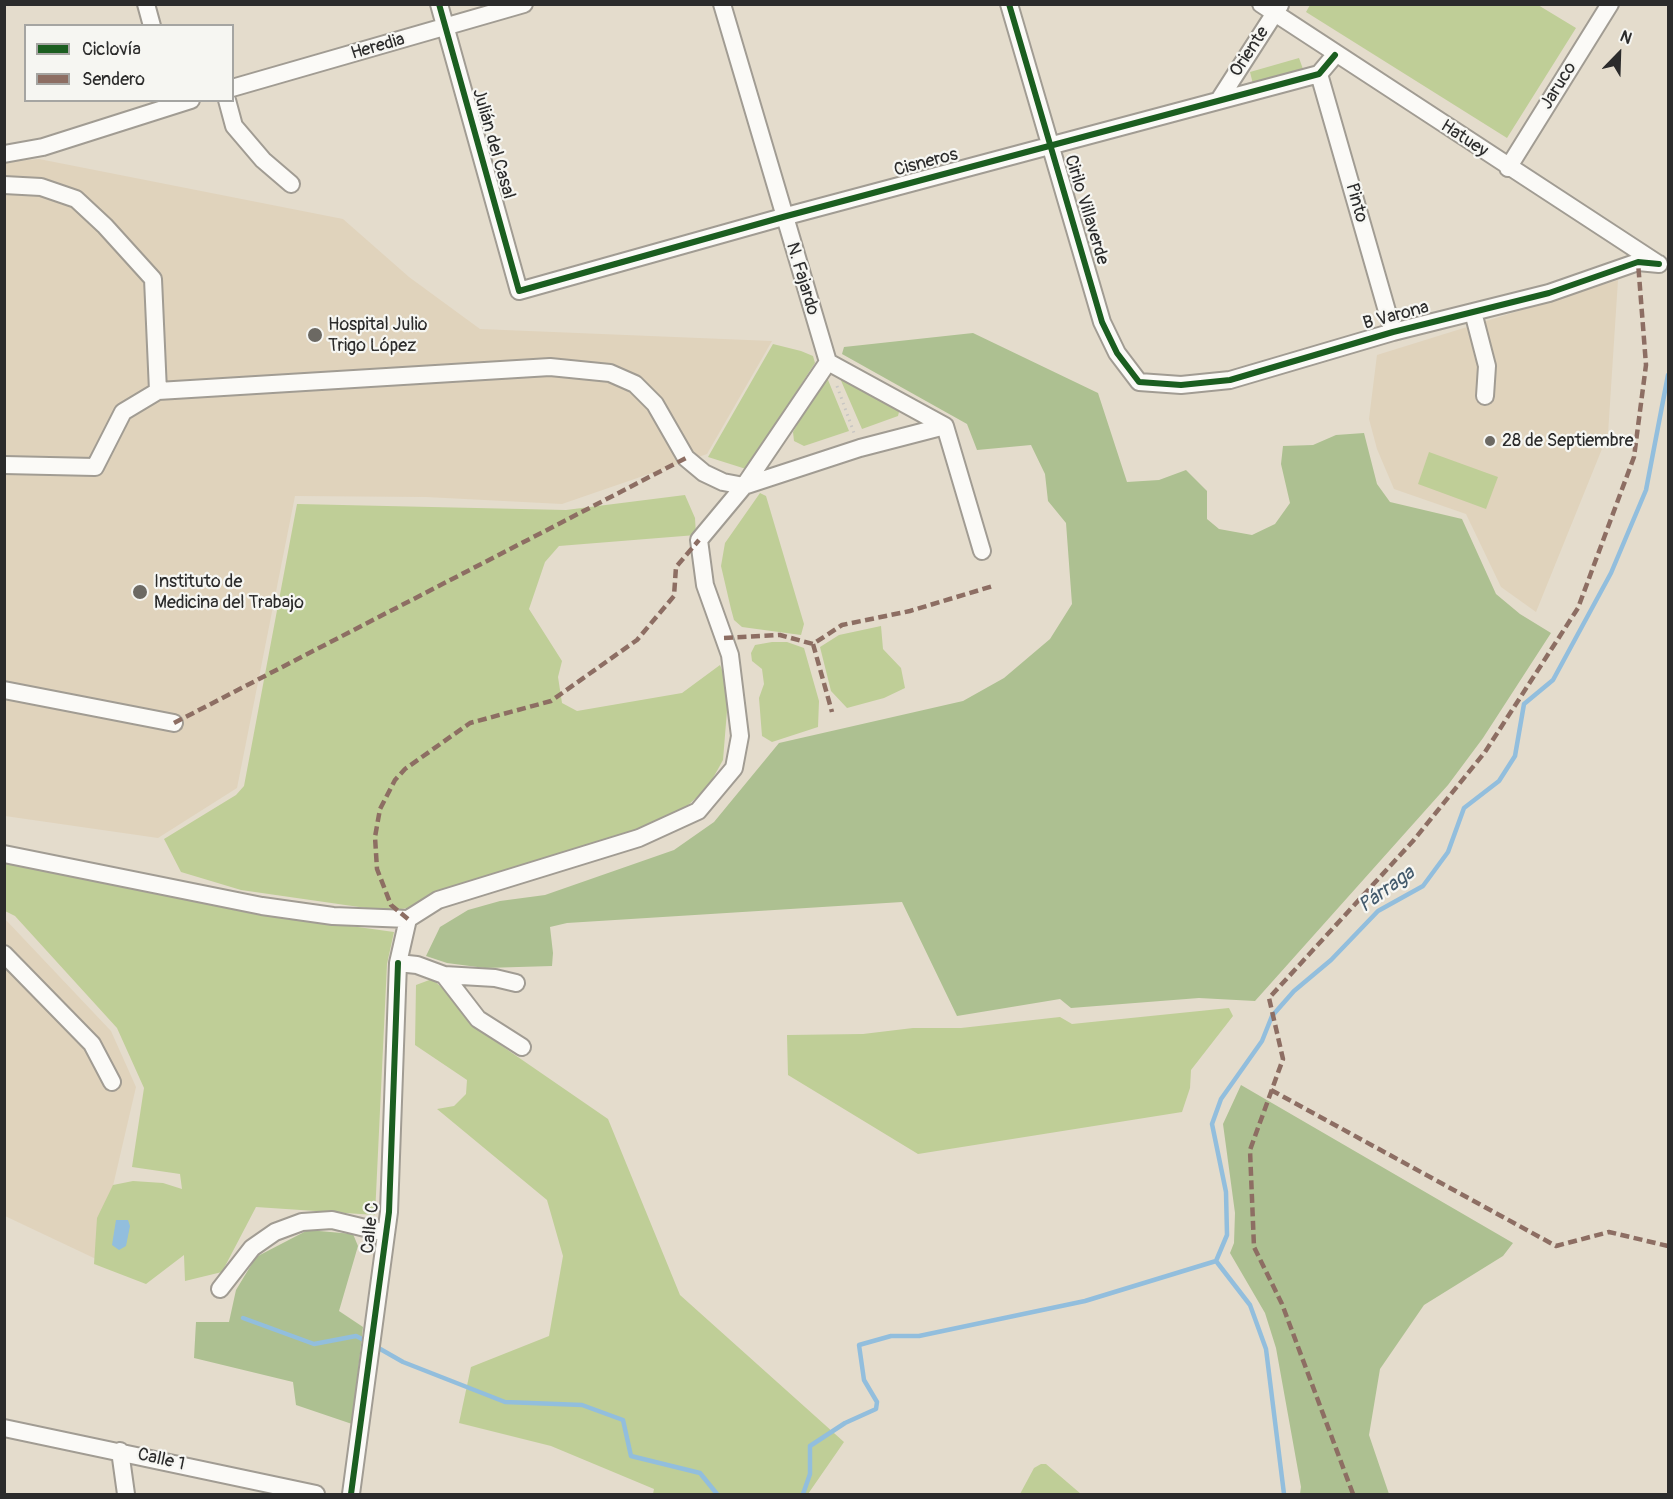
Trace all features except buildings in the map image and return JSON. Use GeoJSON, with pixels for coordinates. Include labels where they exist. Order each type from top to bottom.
{"type":"FeatureCollection","features":[{"type":"Feature","properties":{"kind":"street"},"geometry":{"type":"LineString","coordinates":[[146,4],[151,24]]}},
{"type":"Feature","properties":{"kind":"street","name":"Julián del Casal"},"geometry":{"type":"LineString","coordinates":[[439,4],[519,291]]}},
{"type":"Feature","properties":{"kind":"street","name":"Heredia"},"geometry":{"type":"LineString","coordinates":[[234,87],[524,4]]}},
{"type":"Feature","properties":{"kind":"street","name":"N. Fajardo"},"geometry":{"type":"LineString","coordinates":[[722,4],[783,217],[828,362]]}},
{"type":"Feature","properties":{"kind":"street","name":"Cirilo Villaverde"},"geometry":{"type":"LineString","coordinates":[[1010,4],[1102,322],[1117,353],[1139,382]]}},
{"type":"Feature","properties":{"kind":"street","name":"Jaruco"},"geometry":{"type":"LineString","coordinates":[[1508,168],[1610,4]]}},
{"type":"Feature","properties":{"kind":"street","name":"Hatuey"},"geometry":{"type":"LineString","coordinates":[[1272,7],[1335,55],[1664,267]]}},
{"type":"Feature","properties":{"kind":"street","name":"Oriente"},"geometry":{"type":"LineString","coordinates":[[1219,100],[1272,7]]}},
{"type":"Feature","properties":{"kind":"street"},"geometry":{"type":"LineString","coordinates":[[1319,74],[1335,55]]}},
{"type":"Feature","properties":{"kind":"street","name":"Cisneros"},"geometry":{"type":"LineString","coordinates":[[519,291],[783,217],[1319,74]]}},
{"type":"Feature","properties":{"kind":"street","name":"Pinto"},"geometry":{"type":"LineString","coordinates":[[1319,74],[1393,332]]}},
{"type":"Feature","properties":{"kind":"street"},"geometry":{"type":"LineString","coordinates":[[4,154],[43,147],[180,102]]}},
{"type":"Feature","properties":{"kind":"street"},"geometry":{"type":"LineString","coordinates":[[227,102],[234,126],[247,142],[291,184]]}},
{"type":"Feature","properties":{"kind":"street"},"geometry":{"type":"LineString","coordinates":[[4,185],[41,187],[76,199],[105,226],[153,279],[158,391]]}},
{"type":"Feature","properties":{"kind":"street","name":"B Varona"},"geometry":{"type":"LineString","coordinates":[[1139,382],[1181,385],[1230,380],[1393,332],[1549,293],[1638,262],[1664,267]]}},
{"type":"Feature","properties":{"kind":"street"},"geometry":{"type":"LineString","coordinates":[[1473,312],[1487,366],[1485,396]]}},
{"type":"Feature","properties":{"kind":"street"},"geometry":{"type":"LineString","coordinates":[[4,854],[262,906],[344,917],[408,919],[438,900],[639,838],[698,811],[734,768],[740,736],[730,655],[705,585],[699,540],[744,486],[828,362],[945,426],[982,551]]}},
{"type":"Feature","properties":{"kind":"street"},"geometry":{"type":"LineString","coordinates":[[4,465],[95,467],[123,412],[158,391],[550,367],[610,373],[635,384],[655,404],[686,458],[704,473],[723,482],[744,486],[860,448],[945,426]]}},
{"type":"Feature","properties":{"kind":"street"},"geometry":{"type":"LineString","coordinates":[[4,690],[174,723]]}},
{"type":"Feature","properties":{"kind":"street","name":"Calle C"},"geometry":{"type":"LineString","coordinates":[[351,1494],[389,1212],[398,963],[408,919]]}},
{"type":"Feature","properties":{"kind":"street"},"geometry":{"type":"LineString","coordinates":[[4,954],[92,1044],[112,1082]]}},
{"type":"Feature","properties":{"kind":"street"},"geometry":{"type":"LineString","coordinates":[[398,963],[417,965],[444,975],[495,978],[516,983]]}},
{"type":"Feature","properties":{"kind":"street"},"geometry":{"type":"LineString","coordinates":[[444,975],[478,1019],[522,1047]]}},
{"type":"Feature","properties":{"kind":"street"},"geometry":{"type":"LineString","coordinates":[[220,1289],[252,1248],[275,1232],[302,1222],[332,1220],[386,1233]]}},
{"type":"Feature","properties":{"kind":"street","name":"Calle 1"},"geometry":{"type":"LineString","coordinates":[[4,1428],[120,1450],[316,1494]]}},
{"type":"Feature","properties":{"kind":"street"},"geometry":{"type":"LineString","coordinates":[[120,1450],[126,1494]]}},
{"type":"Feature","properties":{"kind":"path"},"geometry":{"type":"LineString","coordinates":[[828,362],[860,448]]}},
{"type":"Feature","properties":{"kind":"shaded area","name":"Hospital Julio Trigo López"},"geometry":{"type":"Polygon","coordinates":[[[39,159],[343,219],[409,277],[480,329],[772,341],[707,454],[562,504],[426,497],[295,496],[237,788],[158,838],[5,816],[5,162],[39,159]]]}},
{"type":"Feature","properties":{"kind":"shaded area","name":"28 de Septiembre"},"geometry":{"type":"Polygon","coordinates":[[[1618,280],[1608,434],[1536,612],[1501,587],[1466,514],[1394,489],[1377,449],[1369,419],[1377,355],[1618,280]]]}},
{"type":"Feature","properties":{"kind":"shaded area"},"geometry":{"type":"Polygon","coordinates":[[[5,919],[111,1031],[136,1087],[96,1259],[5,1216],[5,919]]]}},
{"type":"Feature","properties":{"kind":"green space"},"geometry":{"type":"Polygon","coordinates":[[[1310,5],[1538,5],[1576,28],[1507,138],[1306,12],[1310,5]]]}},
{"type":"Feature","properties":{"kind":"green space"},"geometry":{"type":"Polygon","coordinates":[[[1299,58],[1303,69],[1253,84],[1250,72],[1299,58]]]}},
{"type":"Feature","properties":{"kind":"green space"},"geometry":{"type":"Polygon","coordinates":[[[973,333],[1098,393],[1127,482],[1159,480],[1186,470],[1207,491],[1207,519],[1219,529],[1252,535],[1275,524],[1290,503],[1281,464],[1283,446],[1313,445],[1336,435],[1364,433],[1377,484],[1390,502],[1462,519],[1496,594],[1520,614],[1551,633],[1483,738],[1448,785],[1255,1001],[1199,998],[1071,1008],[1060,999],[957,1016],[902,902],[567,923],[550,927],[552,966],[485,968],[447,963],[426,956],[440,927],[468,910],[500,901],[545,895],[674,850],[714,822],[779,743],[963,701],[1004,678],[1050,639],[1072,604],[1066,523],[1048,501],[1045,474],[1031,445],[977,450],[967,424],[842,354],[844,347],[973,333]]]}},
{"type":"Feature","properties":{"kind":"green space"},"geometry":{"type":"Polygon","coordinates":[[[773,344],[813,356],[815,363],[746,469],[708,457],[773,344]]]}},
{"type":"Feature","properties":{"kind":"green space"},"geometry":{"type":"Polygon","coordinates":[[[826,375],[849,431],[804,446],[794,441],[793,432],[826,375]]]}},
{"type":"Feature","properties":{"kind":"green space"},"geometry":{"type":"Polygon","coordinates":[[[839,376],[893,405],[899,412],[898,416],[862,429],[839,376]]]}},
{"type":"Feature","properties":{"kind":"green space"},"geometry":{"type":"Polygon","coordinates":[[[1429,452],[1498,477],[1486,509],[1418,484],[1429,452]]]}},
{"type":"Feature","properties":{"kind":"green space"},"geometry":{"type":"Polygon","coordinates":[[[760,493],[766,496],[804,624],[801,635],[742,627],[734,620],[721,566],[725,543],[760,493]]]}},
{"type":"Feature","properties":{"kind":"green space"},"geometry":{"type":"Polygon","coordinates":[[[685,495],[695,518],[696,535],[559,546],[545,562],[529,609],[562,661],[558,677],[562,703],[577,711],[682,693],[720,665],[729,686],[723,760],[708,787],[686,807],[642,828],[554,859],[439,891],[415,907],[387,911],[241,890],[181,872],[164,839],[236,795],[244,786],[297,504],[566,510],[685,495]]]}},
{"type":"Feature","properties":{"kind":"green space"},"geometry":{"type":"Polygon","coordinates":[[[881,626],[883,649],[901,668],[905,688],[884,698],[847,708],[831,691],[820,647],[839,635],[881,626]]]}},
{"type":"Feature","properties":{"kind":"green space"},"geometry":{"type":"Polygon","coordinates":[[[787,642],[804,648],[819,701],[818,727],[772,742],[762,736],[759,698],[764,684],[762,669],[752,661],[751,653],[755,645],[787,642]]]}},
{"type":"Feature","properties":{"kind":"green space"},"geometry":{"type":"Polygon","coordinates":[[[4,863],[242,911],[394,932],[387,964],[375,1215],[256,1207],[222,1272],[185,1281],[184,1255],[146,1284],[94,1264],[97,1218],[113,1185],[133,1181],[163,1183],[182,1189],[180,1174],[132,1167],[144,1088],[117,1028],[15,916],[5,911],[4,863]]]}},
{"type":"Feature","properties":{"kind":"green space"},"geometry":{"type":"Polygon","coordinates":[[[432,979],[448,993],[470,1024],[608,1119],[680,1295],[844,1442],[808,1494],[653,1494],[654,1489],[551,1446],[459,1423],[471,1367],[549,1336],[563,1256],[547,1200],[437,1109],[454,1106],[466,1094],[467,1080],[415,1045],[416,985],[432,979]]]}},
{"type":"Feature","properties":{"kind":"green space"},"geometry":{"type":"Polygon","coordinates":[[[1229,1008],[1233,1016],[1191,1070],[1190,1088],[1182,1112],[918,1154],[788,1075],[787,1035],[863,1034],[913,1028],[961,1028],[1060,1017],[1072,1024],[1229,1008]]]}},
{"type":"Feature","properties":{"kind":"green space"},"geometry":{"type":"Polygon","coordinates":[[[1241,1085],[1513,1243],[1503,1256],[1424,1305],[1380,1369],[1369,1435],[1389,1494],[1300,1494],[1301,1487],[1276,1348],[1265,1313],[1230,1253],[1234,1243],[1235,1213],[1223,1124],[1241,1085]]]}},
{"type":"Feature","properties":{"kind":"green space"},"geometry":{"type":"Polygon","coordinates":[[[308,1230],[353,1234],[358,1246],[339,1311],[363,1327],[352,1424],[296,1405],[293,1382],[194,1358],[196,1322],[229,1322],[236,1290],[256,1257],[308,1230]]]}},
{"type":"Feature","properties":{"kind":"green space"},"geometry":{"type":"Polygon","coordinates":[[[1046,1464],[1081,1494],[1020,1494],[1034,1468],[1046,1464]]]}},
{"type":"Feature","properties":{"kind":"water"},"geometry":{"type":"Polygon","coordinates":[[[116,1220],[128,1220],[130,1226],[126,1246],[119,1250],[112,1245],[116,1220]]]}},
{"type":"Feature","properties":{"kind":"waterway","name":"Párraga"},"geometry":{"type":"LineString","coordinates":[[1216,1261],[1227,1235],[1226,1192],[1212,1124],[1221,1099],[1262,1041],[1272,1016],[1294,991],[1331,960],[1378,911],[1423,886],[1448,852],[1464,808],[1499,781],[1515,756],[1524,704],[1553,680],[1611,573],[1646,490],[1668,375]]}},
{"type":"Feature","properties":{"kind":"waterway"},"geometry":{"type":"LineString","coordinates":[[1216,1261],[1250,1305],[1266,1349],[1284,1494]]}},
{"type":"Feature","properties":{"kind":"waterway"},"geometry":{"type":"LineString","coordinates":[[803,1494],[810,1474],[810,1446],[845,1423],[876,1409],[877,1402],[864,1380],[859,1345],[891,1336],[919,1336],[1085,1301],[1216,1261]]}},
{"type":"Feature","properties":{"kind":"waterway"},"geometry":{"type":"LineString","coordinates":[[243,1318],[314,1344],[356,1336],[368,1342]]}},
{"type":"Feature","properties":{"kind":"waterway"},"geometry":{"type":"LineString","coordinates":[[375,1346],[403,1362],[505,1402],[582,1405],[623,1420],[631,1456],[700,1473],[717,1494]]}},
{"type":"Feature","properties":{"kind":"marked path"},"geometry":{"type":"LineString","coordinates":[[1353,1494],[1282,1304],[1254,1247],[1250,1150],[1283,1059],[1269,998],[1413,841],[1485,752],[1578,608],[1634,457],[1646,365],[1638,262]]}},
{"type":"Feature","properties":{"kind":"marked path"},"geometry":{"type":"LineString","coordinates":[[174,723],[686,458]]}},
{"type":"Feature","properties":{"kind":"marked path"},"geometry":{"type":"LineString","coordinates":[[408,919],[391,905],[377,869],[375,837],[380,809],[395,780],[405,769],[470,723],[551,701],[637,640],[674,596],[676,567],[699,540]]}},
{"type":"Feature","properties":{"kind":"marked path"},"geometry":{"type":"LineString","coordinates":[[724,638],[780,635],[813,644],[842,625],[910,611],[993,586]]}},
{"type":"Feature","properties":{"kind":"marked path"},"geometry":{"type":"LineString","coordinates":[[813,644],[832,712]]}},
{"type":"Feature","properties":{"kind":"marked path"},"geometry":{"type":"LineString","coordinates":[[1271,1090],[1556,1246],[1609,1232],[1668,1246]]}},
{"type":"Feature","properties":{"kind":"cycle path"},"geometry":{"type":"LineString","coordinates":[[439,4],[519,291],[783,217],[1319,74],[1335,55]]}},
{"type":"Feature","properties":{"kind":"cycle path"},"geometry":{"type":"LineString","coordinates":[[1009,4],[1102,322],[1117,353],[1139,382],[1181,385],[1230,380],[1393,332],[1549,293],[1638,262],[1659,264]]}},
{"type":"Feature","properties":{"kind":"cycle path"},"geometry":{"type":"LineString","coordinates":[[351,1494],[389,1212],[398,963]]}},
{"type":"Feature","properties":{"kind":"place","name":"Hospital Julio Trigo López"},"geometry":{"type":"Point","coordinates":[315,335]}},
{"type":"Feature","properties":{"kind":"place","name":"28 de Septiembre"},"geometry":{"type":"Point","coordinates":[1490,441]}},
{"type":"Feature","properties":{"kind":"place","name":"Instituto de Medicina del Trabajo"},"geometry":{"type":"Point","coordinates":[140,592]}}]}
